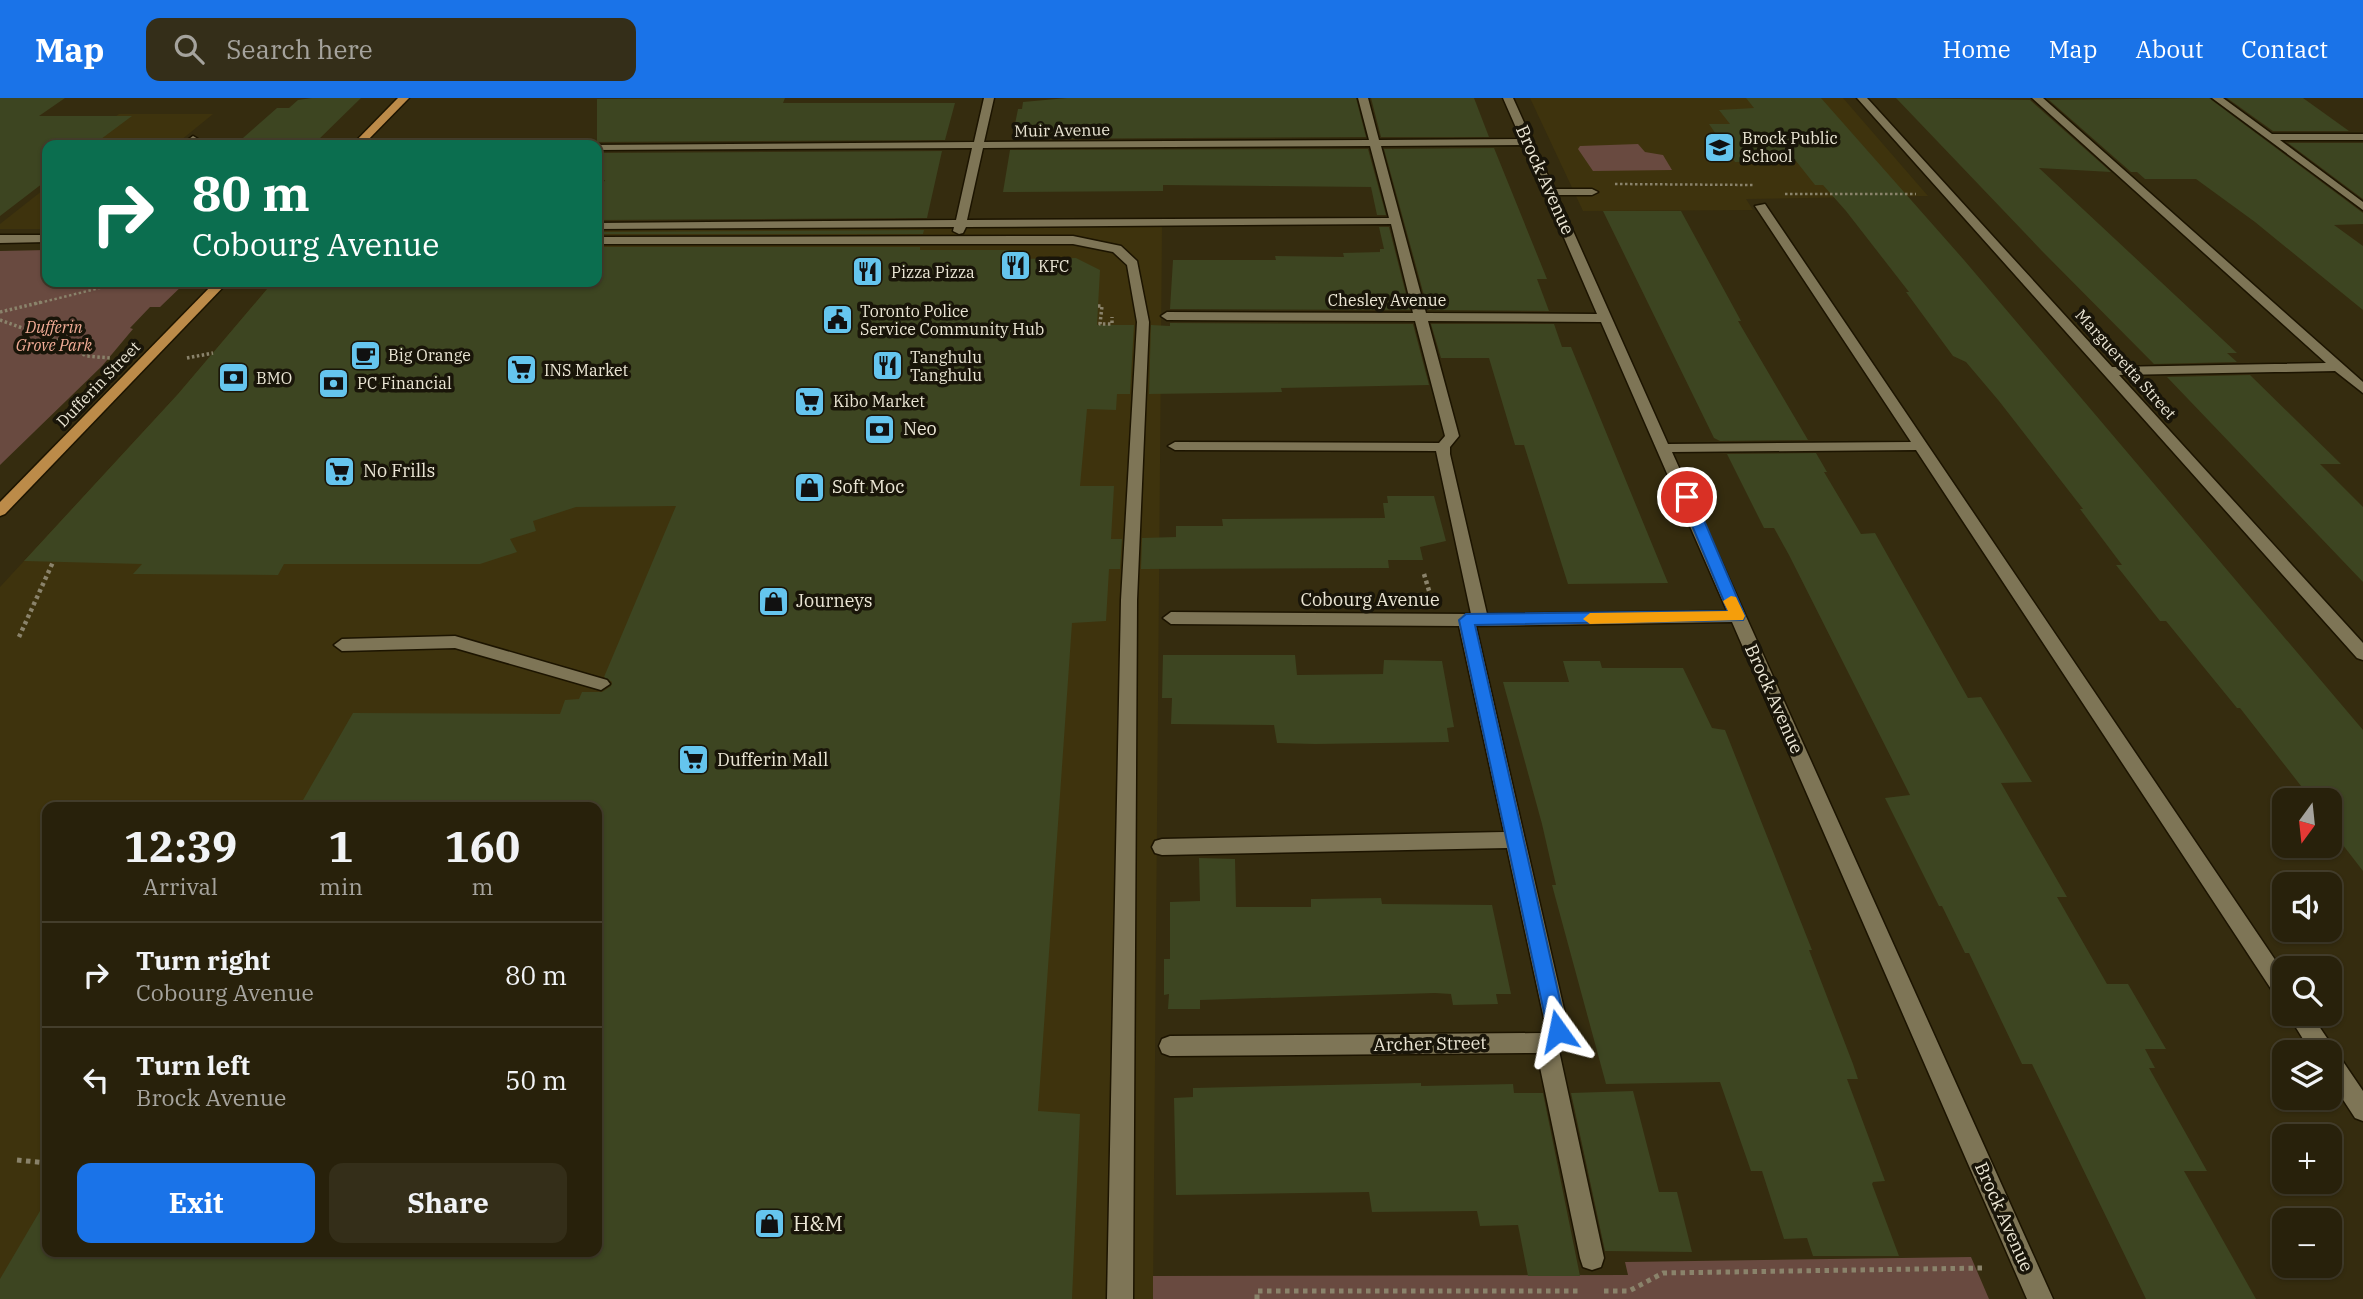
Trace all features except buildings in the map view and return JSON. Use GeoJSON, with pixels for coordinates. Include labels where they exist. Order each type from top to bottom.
{"type":"FeatureCollection","features":[{"type":"Feature","properties":{"kind":"main road"},"geometry":{"type":"LineString","coordinates":[[362,140],[404,98]]}},
{"type":"Feature","properties":{"kind":"main road","name":"Dufferin Street"},"geometry":{"type":"LineString","coordinates":[[0,511],[217,287]]}},
{"type":"Feature","properties":{"kind":"street"},"geometry":{"type":"LineString","coordinates":[[958,240],[989,98]]}},
{"type":"Feature","properties":{"kind":"street"},"geometry":{"type":"LineString","coordinates":[[1363,98],[1452,436],[1443,447],[1443,454],[1516,840],[1558,1031],[1546,1042],[1592,1258]]}},
{"type":"Feature","properties":{"kind":"street","name":"Brock Avenue"},"geometry":{"type":"LineString","coordinates":[[1508,98],[1666,448],[2040,1299]]}},
{"type":"Feature","properties":{"kind":"street","name":"Margueretta Street"},"geometry":{"type":"LineString","coordinates":[[1862,98],[2363,654]]}},
{"type":"Feature","properties":{"kind":"street"},"geometry":{"type":"LineString","coordinates":[[2037,98],[2363,389]]}},
{"type":"Feature","properties":{"kind":"street"},"geometry":{"type":"LineString","coordinates":[[2217,98],[2363,207]]}},
{"type":"Feature","properties":{"kind":"street"},"geometry":{"type":"LineString","coordinates":[[2270,137],[2363,137]]}},
{"type":"Feature","properties":{"kind":"street","name":"Muir Avenue"},"geometry":{"type":"LineString","coordinates":[[602,147],[1528,142]]}},
{"type":"Feature","properties":{"kind":"street"},"geometry":{"type":"LineString","coordinates":[[1551,192],[1592,192]]}},
{"type":"Feature","properties":{"kind":"street"},"geometry":{"type":"LineString","coordinates":[[1761,206],[2272,973]]}},
{"type":"Feature","properties":{"kind":"street"},"geometry":{"type":"LineString","coordinates":[[602,226],[1395,221]]}},
{"type":"Feature","properties":{"kind":"street"},"geometry":{"type":"LineString","coordinates":[[1058,240],[1060,222]]}},
{"type":"Feature","properties":{"kind":"street"},"geometry":{"type":"LineString","coordinates":[[0,239],[42,239]]}},
{"type":"Feature","properties":{"kind":"street"},"geometry":{"type":"LineString","coordinates":[[602,241],[1058,240],[1117,249],[1133,264],[1143,322],[1129,600],[1120,1299]]}},
{"type":"Feature","properties":{"kind":"street","name":"Chesley Avenue"},"geometry":{"type":"LineString","coordinates":[[1167,316],[1606,318]]}},
{"type":"Feature","properties":{"kind":"street"},"geometry":{"type":"LineString","coordinates":[[2108,371],[2339,367]]}},
{"type":"Feature","properties":{"kind":"street"},"geometry":{"type":"LineString","coordinates":[[1175,446],[1443,447]]}},
{"type":"Feature","properties":{"kind":"street"},"geometry":{"type":"LineString","coordinates":[[1666,448],[1919,446]]}},
{"type":"Feature","properties":{"kind":"street","name":"Cobourg Avenue"},"geometry":{"type":"LineString","coordinates":[[1171,618],[1473,620],[1738,616]]}},
{"type":"Feature","properties":{"kind":"street"},"geometry":{"type":"LineString","coordinates":[[342,645],[455,642],[601,684]]}},
{"type":"Feature","properties":{"kind":"street"},"geometry":{"type":"LineString","coordinates":[[1162,847],[1516,840]]}},
{"type":"Feature","properties":{"kind":"street","name":"Archer Street"},"geometry":{"type":"LineString","coordinates":[[1170,1046],[1546,1042]]}},
{"type":"Feature","properties":{"kind":"street"},"geometry":{"type":"LineString","coordinates":[[2342,1078],[2363,1110]]}},
{"type":"Feature","properties":{"kind":"path"},"geometry":{"type":"LineString","coordinates":[[0,312],[103,287]]}},
{"type":"Feature","properties":{"kind":"path"},"geometry":{"type":"LineString","coordinates":[[1109,306],[1100,306],[1100,324],[1112,324],[1112,314]]}},
{"type":"Feature","properties":{"kind":"path"},"geometry":{"type":"LineString","coordinates":[[0,320],[67,344],[86,356],[108,358]]}},
{"type":"Feature","properties":{"kind":"path"},"geometry":{"type":"LineString","coordinates":[[183,359],[213,353]]}},
{"type":"Feature","properties":{"kind":"path"},"geometry":{"type":"LineString","coordinates":[[19,637],[53,562]]}},
{"type":"Feature","properties":{"kind":"path"},"geometry":{"type":"LineString","coordinates":[[1424,574],[1432,600]]}},
{"type":"Feature","properties":{"kind":"path"},"geometry":{"type":"LineString","coordinates":[[18,1160],[42,1162]]}},
{"type":"Feature","properties":{"kind":"path"},"geometry":{"type":"LineString","coordinates":[[1601,1291],[1629,1291],[1663,1273],[1984,1268]]}},
{"type":"Feature","properties":{"kind":"path"},"geometry":{"type":"LineString","coordinates":[[1258,1299],[1257,1291],[1587,1291]]}},
{"type":"Feature","properties":{"kind":"shaded area","name":"Brock Public School"},"geometry":{"type":"Polygon","coordinates":[[[1530,98],[1843,98],[1928,196],[1746,199],[1753,210],[1583,211],[1530,98]]]}},
{"type":"Feature","properties":{"kind":"shaded area"},"geometry":{"type":"Polygon","coordinates":[[[119,114],[213,114],[181,140],[85,140],[119,114]]]}},
{"type":"Feature","properties":{"kind":"shaded area"},"geometry":{"type":"Polygon","coordinates":[[[42,191],[42,229],[0,229],[0,224],[42,191]]]}},
{"type":"Feature","properties":{"kind":"shaded area","name":"Dufferin Mall"},"geometry":{"type":"Polygon","coordinates":[[[1162,226],[1153,1299],[0,1299],[0,587],[178,394],[269,287],[602,287],[602,230],[1162,226]]]}},
{"type":"Feature","properties":{"kind":"green space"},"geometry":{"type":"Polygon","coordinates":[[[1638,144],[1645,152],[1663,155],[1672,170],[1593,171],[1578,149],[1580,146],[1638,144]]]}},
{"type":"Feature","properties":{"kind":"green space","name":"Dufferin Grove Park"},"geometry":{"type":"Polygon","coordinates":[[[42,250],[42,287],[181,287],[160,307],[150,307],[130,328],[133,329],[102,366],[0,465],[0,251],[42,250]]]}},
{"type":"Feature","properties":{"kind":"green space"},"geometry":{"type":"Polygon","coordinates":[[[1971,1257],[1989,1299],[1153,1299],[1153,1276],[1628,1275],[1625,1262],[1971,1257]]]}},
{"type":"Feature","properties":{"kind":"slow traffic"},"geometry":{"type":"LineString","coordinates":[[1590,619],[1738,616],[1731,601]]}},
{"type":"Feature","properties":{"kind":"place","name":"Brock Public School"},"geometry":{"type":"Point","coordinates":[1719,147]}},
{"type":"Feature","properties":{"kind":"place","name":"KFC"},"geometry":{"type":"Point","coordinates":[1015,266]}},
{"type":"Feature","properties":{"kind":"place","name":"Pizza Pizza"},"geometry":{"type":"Point","coordinates":[868,272]}},
{"type":"Feature","properties":{"kind":"place","name":"Toronto Police Service Community Hub"},"geometry":{"type":"Point","coordinates":[837,320]}},
{"type":"Feature","properties":{"kind":"place","name":"Big Orange"},"geometry":{"type":"Point","coordinates":[365,355]}},
{"type":"Feature","properties":{"kind":"place","name":"Tanghulu Tanghulu"},"geometry":{"type":"Point","coordinates":[887,366]}},
{"type":"Feature","properties":{"kind":"place","name":"INS Market"},"geometry":{"type":"Point","coordinates":[521,370]}},
{"type":"Feature","properties":{"kind":"place","name":"BMO"},"geometry":{"type":"Point","coordinates":[233,378]}},
{"type":"Feature","properties":{"kind":"place","name":"PC Financial"},"geometry":{"type":"Point","coordinates":[334,383]}},
{"type":"Feature","properties":{"kind":"place","name":"Kibo Market"},"geometry":{"type":"Point","coordinates":[810,401]}},
{"type":"Feature","properties":{"kind":"place","name":"Neo"},"geometry":{"type":"Point","coordinates":[880,429]}},
{"type":"Feature","properties":{"kind":"place","name":"No Frills"},"geometry":{"type":"Point","coordinates":[340,471]}},
{"type":"Feature","properties":{"kind":"place","name":"Soft Moc"},"geometry":{"type":"Point","coordinates":[809,487]}},
{"type":"Feature","properties":{"kind":"place","name":"Journeys"},"geometry":{"type":"Point","coordinates":[773,601]}},
{"type":"Feature","properties":{"kind":"place","name":"Dufferin Mall"},"geometry":{"type":"Point","coordinates":[694,760]}},
{"type":"Feature","properties":{"kind":"place","name":"H&M"},"geometry":{"type":"Point","coordinates":[770,1224]}},
{"type":"Feature","properties":{"kind":"route"},"geometry":{"type":"LineString","coordinates":[[1558,1031],[1466,620],[1738,616],[1687,497]]}}]}
